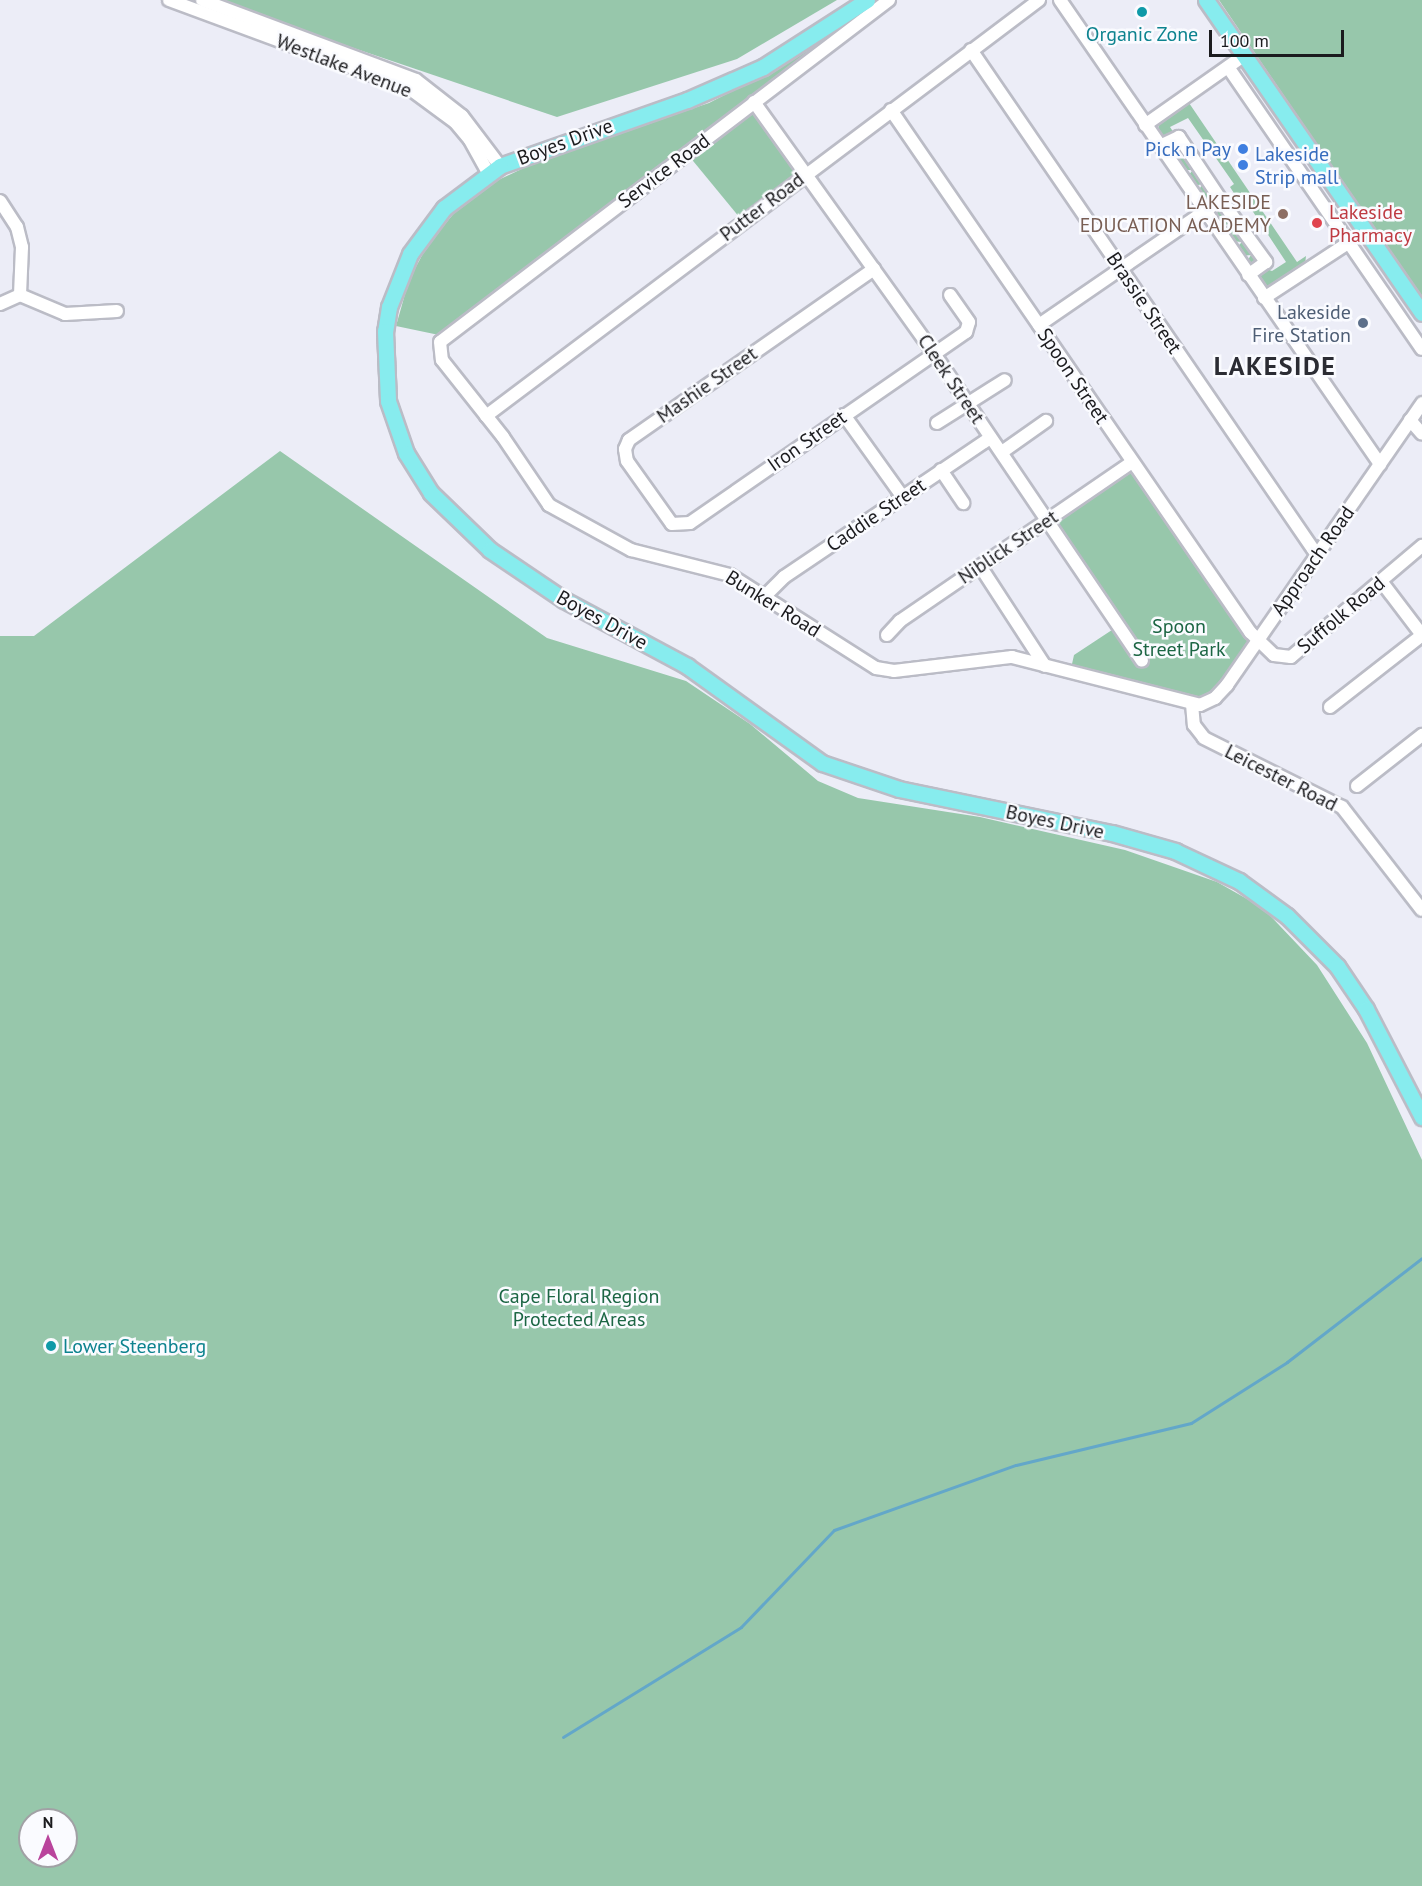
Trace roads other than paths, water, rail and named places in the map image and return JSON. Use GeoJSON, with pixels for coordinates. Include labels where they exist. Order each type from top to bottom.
{"type":"FeatureCollection","features":[{"type":"Feature","properties":{"kind":"main road","name":"Boyes Drive"},"geometry":{"type":"LineString","coordinates":[[867,0],[800,47],[736,80],[494,170],[444,208],[410,254],[389,307],[384,341],[388,400],[398,437],[414,470],[449,514],[490,550],[555,594],[687,666],[822,763],[899,789],[1112,833],[1175,851],[1239,881],[1287,916],[1337,966],[1366,1009],[1422,1116]]}},
{"type":"Feature","properties":{"kind":"main road"},"geometry":{"type":"LineString","coordinates":[[1206,0],[1418,307]]}},
{"type":"Feature","properties":{"kind":"street","name":"Westlake Avenue"},"geometry":{"type":"LineString","coordinates":[[169,0],[410,89],[454,122],[494,170]]}},
{"type":"Feature","properties":{"kind":"street","name":"Westlake Avenue"},"geometry":{"type":"LineString","coordinates":[[202,0],[416,80],[462,116],[494,170]]}},
{"type":"Feature","properties":{"kind":"street","name":"Service Road"},"geometry":{"type":"LineString","coordinates":[[440,342],[889,0]]}},
{"type":"Feature","properties":{"kind":"street","name":"Putter Road"},"geometry":{"type":"LineString","coordinates":[[486,416],[1039,0]]}},
{"type":"Feature","properties":{"kind":"street"},"geometry":{"type":"LineString","coordinates":[[1060,0],[1380,464]]}},
{"type":"Feature","properties":{"kind":"street","name":"Brassie Street"},"geometry":{"type":"LineString","coordinates":[[971,50],[1317,555]]}},
{"type":"Feature","properties":{"kind":"street"},"geometry":{"type":"LineString","coordinates":[[1146,125],[1243,56]]}},
{"type":"Feature","properties":{"kind":"street"},"geometry":{"type":"LineString","coordinates":[[1228,67],[1422,349]]}},
{"type":"Feature","properties":{"kind":"street","name":"Cleek Street"},"geometry":{"type":"LineString","coordinates":[[754,102],[935,354],[1142,661]]}},
{"type":"Feature","properties":{"kind":"street","name":"Spoon Street"},"geometry":{"type":"LineString","coordinates":[[891,110],[1250,632],[1259,640]]}},
{"type":"Feature","properties":{"kind":"street"},"geometry":{"type":"LineString","coordinates":[[1160,146],[1179,137],[1219,202],[1266,262],[1248,275]]}},
{"type":"Feature","properties":{"kind":"street"},"geometry":{"type":"LineString","coordinates":[[0,201],[17,227],[22,247],[20,295]]}},
{"type":"Feature","properties":{"kind":"street"},"geometry":{"type":"LineString","coordinates":[[1039,325],[1219,202]]}},
{"type":"Feature","properties":{"kind":"street"},"geometry":{"type":"LineString","coordinates":[[1264,298],[1348,243]]}},
{"type":"Feature","properties":{"kind":"street","name":"Mashie Street"},"geometry":{"type":"LineString","coordinates":[[679,526],[666,518],[627,460],[625,449],[629,440],[874,268]]}},
{"type":"Feature","properties":{"kind":"street"},"geometry":{"type":"LineString","coordinates":[[0,304],[20,295],[65,314],[117,311]]}},
{"type":"Feature","properties":{"kind":"street","name":"Iron Street"},"geometry":{"type":"LineString","coordinates":[[679,526],[690,523],[935,354],[970,326],[950,295]]}},
{"type":"Feature","properties":{"kind":"street"},"geometry":{"type":"LineString","coordinates":[[1397,313],[1418,307]]}},
{"type":"Feature","properties":{"kind":"street","name":"Bunker Road"},"geometry":{"type":"LineString","coordinates":[[440,342],[442,360],[555,508],[631,550],[721,571],[765,596],[861,661],[883,670],[1002,656],[1192,704]]}},
{"type":"Feature","properties":{"kind":"street"},"geometry":{"type":"LineString","coordinates":[[937,423],[1005,380]]}},
{"type":"Feature","properties":{"kind":"street","name":"Approach Road"},"geometry":{"type":"LineString","coordinates":[[1192,704],[1218,696],[1422,403]]}},
{"type":"Feature","properties":{"kind":"street"},"geometry":{"type":"LineString","coordinates":[[844,416],[902,496]]}},
{"type":"Feature","properties":{"kind":"street"},"geometry":{"type":"LineString","coordinates":[[1410,420],[1422,434]]}},
{"type":"Feature","properties":{"kind":"street"},"geometry":{"type":"LineString","coordinates":[[1002,452],[1046,421]]}},
{"type":"Feature","properties":{"kind":"street","name":"Caddie Street"},"geometry":{"type":"LineString","coordinates":[[765,596],[778,582],[990,438]]}},
{"type":"Feature","properties":{"kind":"street","name":"Niblick Street"},"geometry":{"type":"LineString","coordinates":[[888,635],[900,621],[1132,462]]}},
{"type":"Feature","properties":{"kind":"street"},"geometry":{"type":"LineString","coordinates":[[941,470],[963,503]]}},
{"type":"Feature","properties":{"kind":"street","name":"Suffolk Road"},"geometry":{"type":"LineString","coordinates":[[1259,640],[1278,658],[1291,657],[1422,546]]}},
{"type":"Feature","properties":{"kind":"street"},"geometry":{"type":"LineString","coordinates":[[980,566],[1045,666]]}},
{"type":"Feature","properties":{"kind":"street"},"geometry":{"type":"LineString","coordinates":[[1330,707],[1422,635],[1381,581]]}},
{"type":"Feature","properties":{"kind":"street","name":"Leicester Road"},"geometry":{"type":"LineString","coordinates":[[1192,704],[1194,725],[1204,738],[1342,807],[1422,910]]}},
{"type":"Feature","properties":{"kind":"street"},"geometry":{"type":"LineString","coordinates":[[1357,786],[1422,735]]}},
{"type":"Feature","properties":{"kind":"waterway"},"geometry":{"type":"LineString","coordinates":[[563,1737],[741,1627],[834,1530],[1016,1465],[1191,1423],[1287,1362],[1422,1258]]}},
{"type":"Feature","properties":{"kind":"place","name":"Organic Zone"},"geometry":{"type":"Point","coordinates":[1142,12]}},
{"type":"Feature","properties":{"kind":"place","name":"Pick n Pay"},"geometry":{"type":"Point","coordinates":[1243,149]}},
{"type":"Feature","properties":{"kind":"place","name":"Lakeside Strip mall"},"geometry":{"type":"Point","coordinates":[1243,165]}},
{"type":"Feature","properties":{"kind":"place","name":"LAKESIDE EDUCATION ACADEMY"},"geometry":{"type":"Point","coordinates":[1283,214]}},
{"type":"Feature","properties":{"kind":"place","name":"Lakeside Pharmacy"},"geometry":{"type":"Point","coordinates":[1317,223]}},
{"type":"Feature","properties":{"kind":"place","name":"Lakeside Fire Station"},"geometry":{"type":"Point","coordinates":[1363,323]}},
{"type":"Feature","properties":{"kind":"place","name":"Lower Steenberg"},"geometry":{"type":"Point","coordinates":[51,1346]}},
{"type":"Feature","properties":{"kind":"district","name":"LAKESIDE"},"geometry":{"type":"Point","coordinates":[1275,366]}},
{"type":"Feature","properties":{"kind":"park label","name":"Spoon Street Park"},"geometry":{"type":"Point","coordinates":[1179,638]}},
{"type":"Feature","properties":{"kind":"park label","name":"Cape Floral Region Protected Areas"},"geometry":{"type":"Point","coordinates":[579,1308]}}]}
